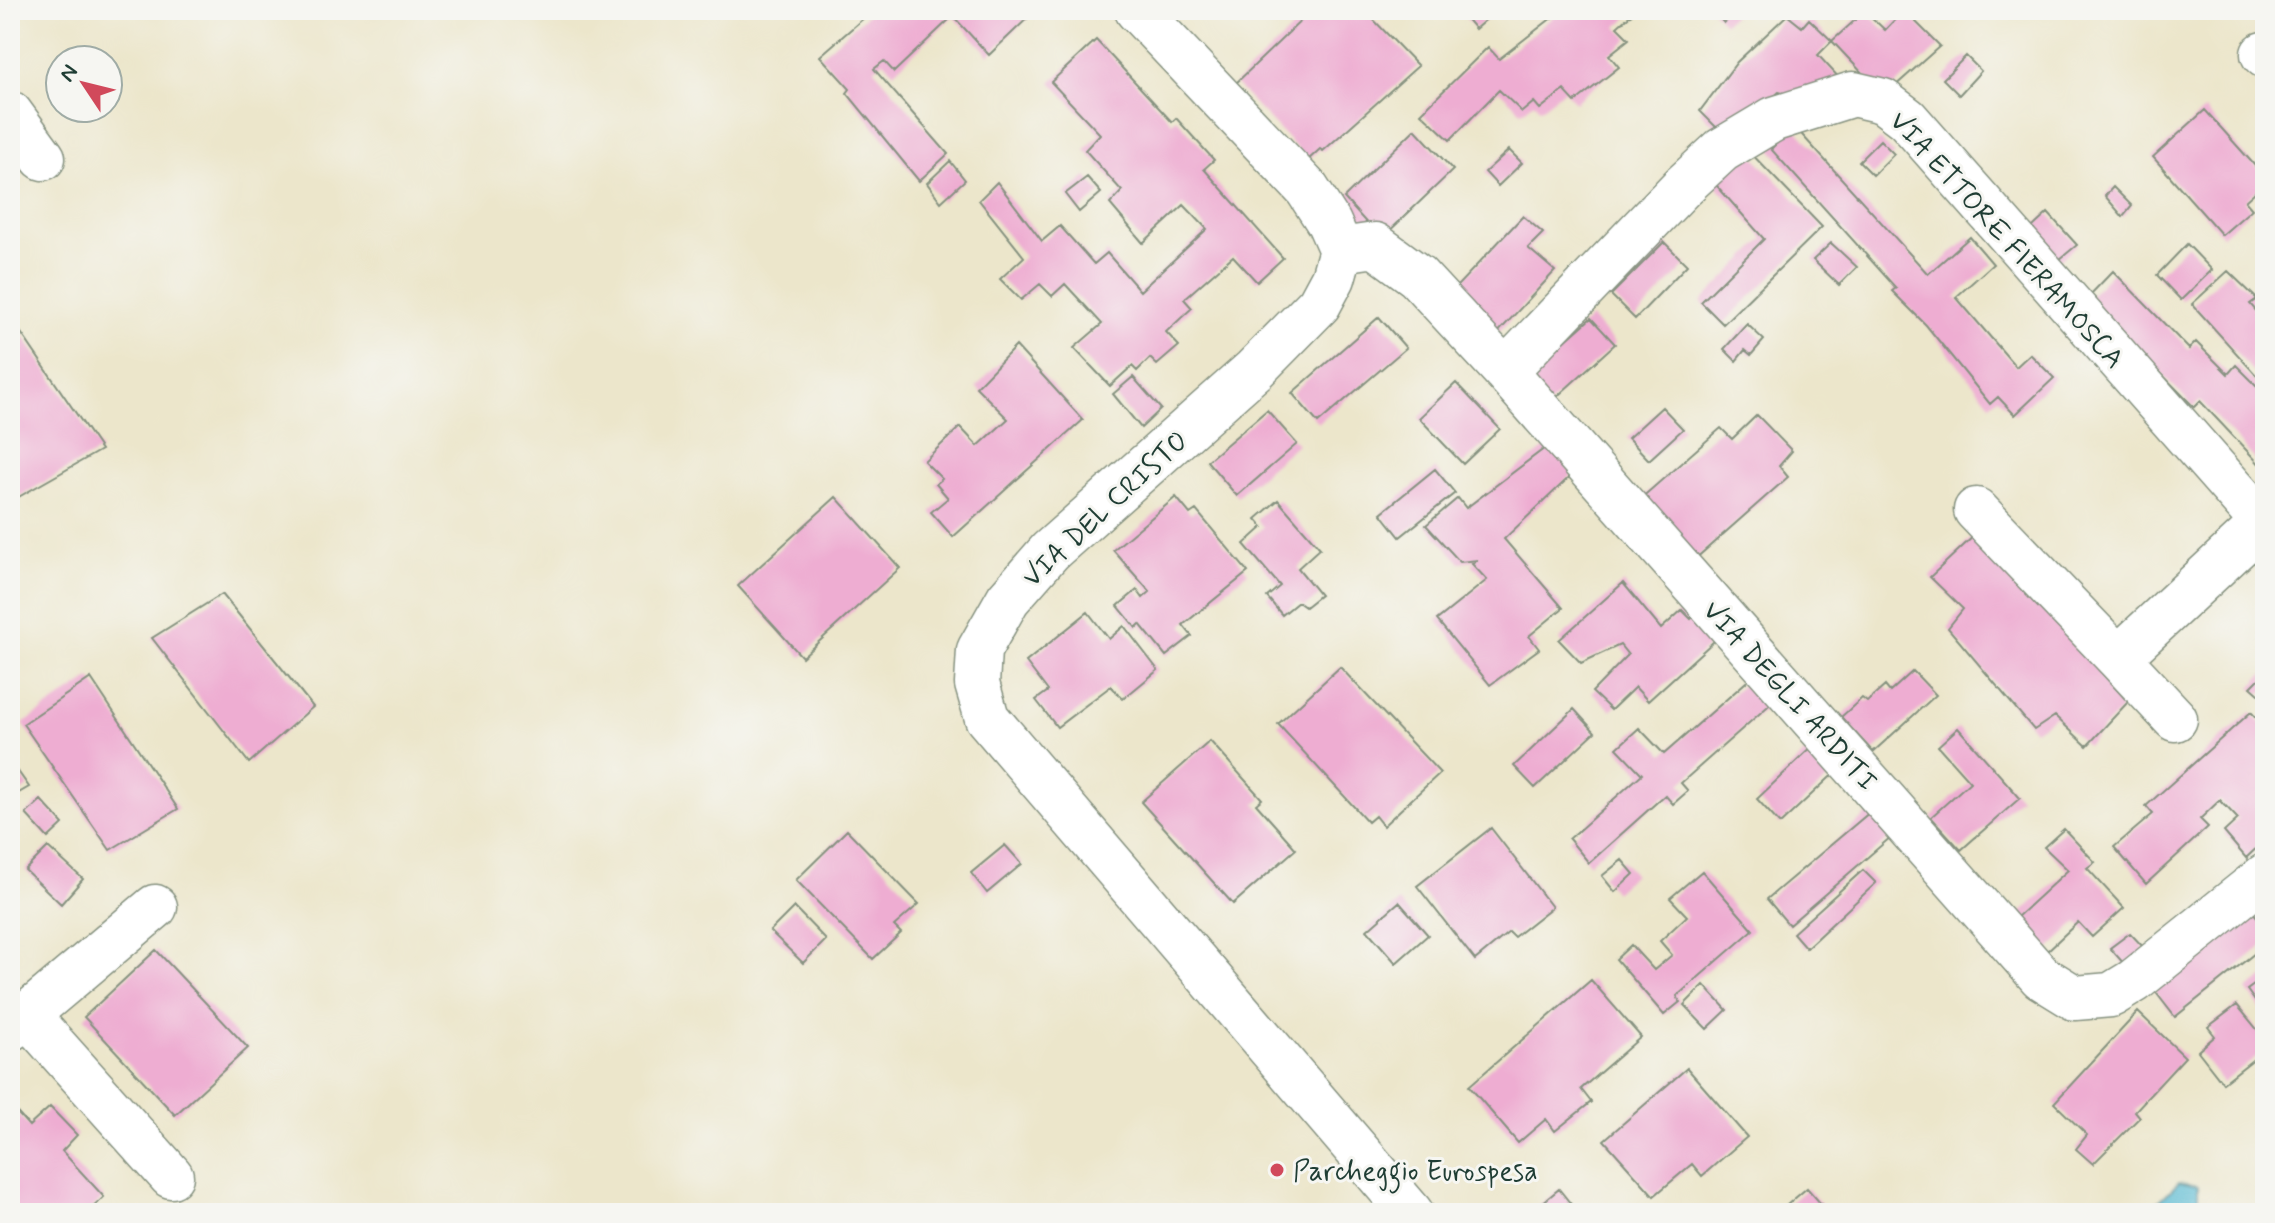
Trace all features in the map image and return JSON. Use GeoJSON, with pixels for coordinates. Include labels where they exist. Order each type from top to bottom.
{"type":"FeatureCollection","features":[{"type":"Feature","properties":{"kind":"street"},"geometry":{"type":"LineString","coordinates":[[1137,10],[1307,189],[1329,223],[1341,250]]}},
{"type":"Feature","properties":{"kind":"street","name":"VIA ETTORE FIERAMOSCA"},"geometry":{"type":"LineString","coordinates":[[1505,371],[1692,177],[1722,150],[1774,119],[1853,94],[1883,101],[1907,119],[2264,524],[2118,658]]}},
{"type":"Feature","properties":{"kind":"street"},"geometry":{"type":"LineString","coordinates":[[10,113],[43,158]]}},
{"type":"Feature","properties":{"kind":"street","name":"VIA DEGLI ARDITI"},"geometry":{"type":"LineString","coordinates":[[1341,250],[1375,245],[1417,276],[1505,371],[2041,977],[2075,998],[2111,995],[2134,981],[2265,876]]}},
{"type":"Feature","properties":{"kind":"street","name":"VIA DEL CRISTO"},"geometry":{"type":"LineString","coordinates":[[1341,250],[1333,278],[1319,304],[1254,370],[1050,551],[1008,599],[979,650],[977,684],[987,718],[1411,1213]]}},
{"type":"Feature","properties":{"kind":"street"},"geometry":{"type":"LineString","coordinates":[[1976,510],[2175,719]]}},
{"type":"Feature","properties":{"kind":"street"},"geometry":{"type":"LineString","coordinates":[[155,907],[18,1022],[171,1176]]}},
{"type":"Feature","properties":{"kind":"water"},"geometry":{"type":"Polygon","coordinates":[[[2179,1182],[2198,1186],[2198,1212],[2147,1213],[2179,1182]]]}},
{"type":"Feature","properties":{"kind":"building"},"geometry":{"type":"Polygon","coordinates":[[[873,10],[1036,10],[989,55],[953,16],[894,72],[884,61],[874,69],[948,154],[919,181],[847,93],[850,89],[820,56],[873,10]]]}},
{"type":"Feature","properties":{"kind":"building"},"geometry":{"type":"Polygon","coordinates":[[[1312,10],[1372,10],[1368,14],[1418,66],[1323,151],[1320,149],[1308,160],[1235,84],[1312,10]]]}},
{"type":"Feature","properties":{"kind":"building"},"geometry":{"type":"Polygon","coordinates":[[[1459,10],[1497,10],[1475,29],[1459,10]]]}},
{"type":"Feature","properties":{"kind":"building"},"geometry":{"type":"Polygon","coordinates":[[[1562,10],[1636,10],[1617,27],[1629,39],[1609,55],[1619,67],[1575,102],[1564,90],[1540,109],[1534,102],[1522,112],[1499,90],[1450,140],[1421,113],[1488,47],[1499,59],[1562,10]]]}},
{"type":"Feature","properties":{"kind":"building"},"geometry":{"type":"Polygon","coordinates":[[[1712,10],[1739,10],[1724,23],[1712,10]]]}},
{"type":"Feature","properties":{"kind":"building"},"geometry":{"type":"Polygon","coordinates":[[[1904,10],[1940,46],[1884,96],[1832,41],[1865,11],[1885,30],[1904,10]]]}},
{"type":"Feature","properties":{"kind":"building"},"geometry":{"type":"Polygon","coordinates":[[[1787,15],[1802,27],[1809,19],[1832,41],[1818,55],[1842,81],[1791,96],[1779,92],[1760,110],[1717,128],[1700,111],[1737,62],[1787,15]]]}},
{"type":"Feature","properties":{"kind":"building"},"geometry":{"type":"Polygon","coordinates":[[[1096,40],[1172,122],[1176,118],[1214,160],[1204,169],[1283,258],[1257,282],[1233,256],[1184,299],[1192,308],[1166,332],[1179,346],[1157,365],[1150,358],[1137,371],[1132,366],[1110,386],[1074,348],[1102,324],[1065,284],[1052,296],[1040,284],[1021,300],[1000,279],[1024,257],[979,200],[997,182],[1042,241],[1060,226],[1094,264],[1107,253],[1140,291],[1207,229],[1184,205],[1143,243],[1110,204],[1122,191],[1085,150],[1100,134],[1051,82],[1096,40]]]}},
{"type":"Feature","properties":{"kind":"building"},"geometry":{"type":"Polygon","coordinates":[[[1966,56],[1981,71],[1959,95],[1943,79],[1966,56]]]}},
{"type":"Feature","properties":{"kind":"building"},"geometry":{"type":"Polygon","coordinates":[[[2205,110],[2265,177],[2265,183],[2245,201],[2252,209],[2222,235],[2153,157],[2205,110]]]}},
{"type":"Feature","properties":{"kind":"building"},"geometry":{"type":"Polygon","coordinates":[[[1794,126],[1928,274],[1970,237],[1993,264],[1956,297],[2016,367],[2030,354],[2054,378],[2015,415],[1998,397],[1990,404],[1926,325],[1892,291],[1896,288],[1771,149],[1794,126]]]}},
{"type":"Feature","properties":{"kind":"building"},"geometry":{"type":"Polygon","coordinates":[[[1415,129],[1453,170],[1381,239],[1344,198],[1415,129]]]}},
{"type":"Feature","properties":{"kind":"building"},"geometry":{"type":"Polygon","coordinates":[[[1880,140],[1894,154],[1873,175],[1859,161],[1880,140]]]}},
{"type":"Feature","properties":{"kind":"building"},"geometry":{"type":"Polygon","coordinates":[[[1744,146],[1822,227],[1723,324],[1701,302],[1764,239],[1710,178],[1744,146]]]}},
{"type":"Feature","properties":{"kind":"building"},"geometry":{"type":"Polygon","coordinates":[[[1509,150],[1522,163],[1498,186],[1485,172],[1509,150]]]}},
{"type":"Feature","properties":{"kind":"building"},"geometry":{"type":"Polygon","coordinates":[[[950,161],[965,180],[941,202],[927,183],[950,161]]]}},
{"type":"Feature","properties":{"kind":"building"},"geometry":{"type":"Polygon","coordinates":[[[1087,177],[1101,193],[1079,212],[1065,194],[1087,177]]]}},
{"type":"Feature","properties":{"kind":"building"},"geometry":{"type":"Polygon","coordinates":[[[2113,187],[2132,206],[2123,217],[2105,196],[2113,187]]]}},
{"type":"Feature","properties":{"kind":"building"},"geometry":{"type":"Polygon","coordinates":[[[2048,213],[2077,245],[2048,269],[2021,238],[2048,213]]]}},
{"type":"Feature","properties":{"kind":"building"},"geometry":{"type":"Polygon","coordinates":[[[1523,216],[1543,233],[1528,248],[1555,271],[1494,337],[1442,302],[1523,216]]]}},
{"type":"Feature","properties":{"kind":"building"},"geometry":{"type":"Polygon","coordinates":[[[1664,242],[1687,265],[1635,319],[1611,295],[1664,242]]]}},
{"type":"Feature","properties":{"kind":"building"},"geometry":{"type":"Polygon","coordinates":[[[1831,243],[1857,267],[1839,285],[1813,260],[1831,243]]]}},
{"type":"Feature","properties":{"kind":"building"},"geometry":{"type":"Polygon","coordinates":[[[2187,244],[2212,270],[2181,300],[2157,275],[2187,244]]]}},
{"type":"Feature","properties":{"kind":"building"},"geometry":{"type":"Polygon","coordinates":[[[2113,271],[2189,349],[2196,342],[2228,374],[2236,365],[2265,394],[2258,407],[2265,414],[2265,470],[2200,401],[2194,407],[2087,298],[2113,271]]]}},
{"type":"Feature","properties":{"kind":"building"},"geometry":{"type":"Polygon","coordinates":[[[2228,271],[2257,299],[2250,304],[2265,321],[2265,385],[2192,304],[2228,271]]]}},
{"type":"Feature","properties":{"kind":"building"},"geometry":{"type":"Polygon","coordinates":[[[1379,317],[1406,348],[1318,423],[1292,393],[1379,317]]]}},
{"type":"Feature","properties":{"kind":"building"},"geometry":{"type":"Polygon","coordinates":[[[1591,318],[1615,344],[1541,411],[1517,384],[1591,318]]]}},
{"type":"Feature","properties":{"kind":"building"},"geometry":{"type":"Polygon","coordinates":[[[13,321],[101,450],[15,499],[10,492],[10,323],[13,321]]]}},
{"type":"Feature","properties":{"kind":"building"},"geometry":{"type":"Polygon","coordinates":[[[1747,324],[1764,340],[1751,355],[1745,350],[1736,361],[1724,349],[1747,324]]]}},
{"type":"Feature","properties":{"kind":"building"},"geometry":{"type":"Polygon","coordinates":[[[1016,346],[1083,420],[953,537],[931,512],[948,498],[936,484],[942,479],[924,461],[960,427],[978,446],[1008,419],[976,387],[1016,346]]]}},
{"type":"Feature","properties":{"kind":"building"},"geometry":{"type":"Polygon","coordinates":[[[1133,377],[1161,409],[1141,428],[1113,394],[1133,377]]]}},
{"type":"Feature","properties":{"kind":"building"},"geometry":{"type":"Polygon","coordinates":[[[1456,383],[1500,429],[1463,464],[1419,418],[1456,383]]]}},
{"type":"Feature","properties":{"kind":"building"},"geometry":{"type":"Polygon","coordinates":[[[1662,407],[1683,429],[1649,460],[1628,438],[1662,407]]]}},
{"type":"Feature","properties":{"kind":"building"},"geometry":{"type":"Polygon","coordinates":[[[1267,410],[1297,444],[1237,496],[1207,461],[1267,410]]]}},
{"type":"Feature","properties":{"kind":"building"},"geometry":{"type":"Polygon","coordinates":[[[1757,415],[1792,451],[1779,466],[1788,477],[1694,560],[1639,500],[1721,428],[1732,439],[1757,415]]]}},
{"type":"Feature","properties":{"kind":"building"},"geometry":{"type":"Polygon","coordinates":[[[1557,439],[1579,468],[1504,539],[1563,608],[1529,636],[1539,649],[1490,685],[1437,620],[1487,580],[1472,564],[1478,560],[1460,562],[1426,525],[1458,498],[1466,508],[1557,439]]]}},
{"type":"Feature","properties":{"kind":"building"},"geometry":{"type":"Polygon","coordinates":[[[1435,469],[1455,493],[1400,537],[1381,513],[1435,469]]]}},
{"type":"Feature","properties":{"kind":"building"},"geometry":{"type":"Polygon","coordinates":[[[836,497],[900,568],[802,657],[738,586],[836,497]]]}},
{"type":"Feature","properties":{"kind":"building"},"geometry":{"type":"Polygon","coordinates":[[[1176,497],[1190,514],[1196,510],[1248,572],[1183,625],[1192,636],[1166,656],[1140,624],[1136,628],[1118,606],[1137,590],[1143,598],[1150,592],[1113,550],[1176,497]]]}},
{"type":"Feature","properties":{"kind":"building"},"geometry":{"type":"Polygon","coordinates":[[[1278,500],[1320,548],[1298,568],[1320,595],[1305,607],[1298,602],[1282,615],[1267,597],[1280,586],[1244,544],[1263,527],[1256,519],[1278,500]]]}},
{"type":"Feature","properties":{"kind":"building"},"geometry":{"type":"Polygon","coordinates":[[[1976,534],[2128,702],[2087,746],[2055,716],[2034,730],[1948,628],[1963,609],[1930,577],[1976,534]]]}},
{"type":"Feature","properties":{"kind":"building"},"geometry":{"type":"Polygon","coordinates":[[[1623,583],[1661,629],[1682,610],[1691,619],[1700,609],[1724,632],[1648,701],[1635,687],[1611,710],[1592,692],[1628,655],[1620,645],[1581,663],[1559,640],[1623,583]]]}},
{"type":"Feature","properties":{"kind":"building"},"geometry":{"type":"Polygon","coordinates":[[[222,594],[313,707],[249,763],[152,638],[222,594]]]}},
{"type":"Feature","properties":{"kind":"building"},"geometry":{"type":"Polygon","coordinates":[[[1088,612],[1109,639],[1124,626],[1158,670],[1123,699],[1111,686],[1057,727],[1036,700],[1048,691],[1026,662],[1088,612]]]}},
{"type":"Feature","properties":{"kind":"building"},"geometry":{"type":"Polygon","coordinates":[[[1340,667],[1440,773],[1383,826],[1375,816],[1368,822],[1278,724],[1340,667]]]}},
{"type":"Feature","properties":{"kind":"building"},"geometry":{"type":"Polygon","coordinates":[[[1913,671],[1936,695],[1873,752],[1841,717],[1862,698],[1867,702],[1885,686],[1890,692],[1913,671]]]}},
{"type":"Feature","properties":{"kind":"building"},"geometry":{"type":"Polygon","coordinates":[[[2265,673],[2265,693],[2260,695],[2251,687],[2265,673]]]}},
{"type":"Feature","properties":{"kind":"building"},"geometry":{"type":"Polygon","coordinates":[[[1753,676],[1775,700],[1681,783],[1688,791],[1673,804],[1665,795],[1589,863],[1569,839],[1642,774],[1617,748],[1639,728],[1664,754],[1753,676]]]}},
{"type":"Feature","properties":{"kind":"building"},"geometry":{"type":"Polygon","coordinates":[[[91,678],[178,809],[110,850],[23,724],[91,678]]]}},
{"type":"Feature","properties":{"kind":"building"},"geometry":{"type":"Polygon","coordinates":[[[1574,709],[1595,732],[1535,788],[1514,766],[1574,709]]]}},
{"type":"Feature","properties":{"kind":"building"},"geometry":{"type":"Polygon","coordinates":[[[2251,712],[2265,727],[2265,848],[2261,844],[2246,858],[2224,832],[2238,819],[2220,800],[2200,819],[2208,827],[2146,884],[2114,847],[2153,814],[2146,806],[2251,712]]]}},
{"type":"Feature","properties":{"kind":"building"},"geometry":{"type":"Polygon","coordinates":[[[1958,728],[2020,798],[1961,850],[1931,817],[1970,782],[1938,746],[1958,728]]]}},
{"type":"Feature","properties":{"kind":"building"},"geometry":{"type":"Polygon","coordinates":[[[1210,741],[1262,799],[1256,804],[1296,849],[1233,904],[1141,802],[1210,741]]]}},
{"type":"Feature","properties":{"kind":"building"},"geometry":{"type":"Polygon","coordinates":[[[1818,741],[1842,766],[1780,824],[1757,799],[1818,741]]]}},
{"type":"Feature","properties":{"kind":"building"},"geometry":{"type":"Polygon","coordinates":[[[10,760],[29,787],[10,798],[10,760]]]}},
{"type":"Feature","properties":{"kind":"building"},"geometry":{"type":"Polygon","coordinates":[[[41,800],[63,824],[48,838],[26,814],[41,800]]]}},
{"type":"Feature","properties":{"kind":"building"},"geometry":{"type":"Polygon","coordinates":[[[1870,812],[1891,837],[1789,925],[1767,899],[1870,812]]]}},
{"type":"Feature","properties":{"kind":"building"},"geometry":{"type":"Polygon","coordinates":[[[1491,828],[1552,907],[1514,937],[1509,932],[1475,960],[1417,886],[1491,828]]]}},
{"type":"Feature","properties":{"kind":"building"},"geometry":{"type":"Polygon","coordinates":[[[2064,829],[2095,862],[2087,868],[2124,908],[2092,937],[2078,922],[2047,951],[2017,917],[2068,870],[2044,847],[2064,829]]]}},
{"type":"Feature","properties":{"kind":"building"},"geometry":{"type":"Polygon","coordinates":[[[847,830],[919,904],[894,926],[901,933],[873,959],[796,880],[847,830]]]}},
{"type":"Feature","properties":{"kind":"building"},"geometry":{"type":"Polygon","coordinates":[[[1005,845],[1022,864],[987,893],[971,873],[1005,845]]]}},
{"type":"Feature","properties":{"kind":"building"},"geometry":{"type":"Polygon","coordinates":[[[48,847],[83,879],[61,904],[25,870],[48,847]]]}},
{"type":"Feature","properties":{"kind":"building"},"geometry":{"type":"Polygon","coordinates":[[[1622,860],[1634,874],[1615,892],[1602,876],[1622,860]]]}},
{"type":"Feature","properties":{"kind":"building"},"geometry":{"type":"Polygon","coordinates":[[[1863,870],[1876,883],[1806,948],[1793,933],[1863,870]]]}},
{"type":"Feature","properties":{"kind":"building"},"geometry":{"type":"Polygon","coordinates":[[[1702,871],[1753,930],[1677,996],[1680,1002],[1664,1015],[1616,959],[1631,945],[1654,970],[1672,955],[1660,941],[1687,916],[1670,898],[1702,871]]]}},
{"type":"Feature","properties":{"kind":"building"},"geometry":{"type":"Polygon","coordinates":[[[1399,902],[1428,935],[1396,963],[1367,930],[1399,902]]]}},
{"type":"Feature","properties":{"kind":"building"},"geometry":{"type":"Polygon","coordinates":[[[794,907],[826,940],[803,963],[770,931],[794,907]]]}},
{"type":"Feature","properties":{"kind":"building"},"geometry":{"type":"Polygon","coordinates":[[[2252,911],[2265,926],[2265,945],[2175,1017],[2154,990],[2252,911]]]}},
{"type":"Feature","properties":{"kind":"building"},"geometry":{"type":"Polygon","coordinates":[[[2130,933],[2145,949],[2125,965],[2110,948],[2130,933]]]}},
{"type":"Feature","properties":{"kind":"building"},"geometry":{"type":"Polygon","coordinates":[[[156,950],[248,1048],[175,1115],[84,1017],[156,950]]]}},
{"type":"Feature","properties":{"kind":"building"},"geometry":{"type":"Polygon","coordinates":[[[2265,977],[2265,1015],[2247,990],[2265,977]]]}},
{"type":"Feature","properties":{"kind":"building"},"geometry":{"type":"Polygon","coordinates":[[[1591,980],[1641,1037],[1581,1089],[1591,1102],[1555,1131],[1546,1119],[1518,1143],[1469,1086],[1591,980]]]}},
{"type":"Feature","properties":{"kind":"building"},"geometry":{"type":"Polygon","coordinates":[[[1704,985],[1727,1010],[1707,1029],[1684,1005],[1704,985]]]}},
{"type":"Feature","properties":{"kind":"building"},"geometry":{"type":"Polygon","coordinates":[[[2237,1005],[2265,1039],[2265,1050],[2223,1083],[2198,1051],[2215,1036],[2208,1027],[2237,1005]]]}},
{"type":"Feature","properties":{"kind":"building"},"geometry":{"type":"Polygon","coordinates":[[[2138,1012],[2185,1057],[2135,1111],[2140,1117],[2093,1164],[2076,1149],[2087,1135],[2054,1103],[2138,1012]]]}},
{"type":"Feature","properties":{"kind":"building"},"geometry":{"type":"Polygon","coordinates":[[[1687,1068],[1747,1137],[1702,1176],[1692,1164],[1654,1196],[1604,1140],[1687,1068]]]}},
{"type":"Feature","properties":{"kind":"building"},"geometry":{"type":"Polygon","coordinates":[[[10,1105],[29,1126],[50,1107],[77,1135],[62,1151],[104,1197],[87,1213],[10,1213],[10,1105]]]}},
{"type":"Feature","properties":{"kind":"building"},"geometry":{"type":"Polygon","coordinates":[[[1807,1188],[1829,1213],[1777,1213],[1787,1205],[1807,1188]]]}},
{"type":"Feature","properties":{"kind":"building"},"geometry":{"type":"Polygon","coordinates":[[[1559,1189],[1578,1213],[1530,1213],[1559,1189]]]}},
{"type":"Feature","properties":{"kind":"place","name":"Parcheggio Eurospesa"},"geometry":{"type":"Point","coordinates":[1277,1170]}}]}
